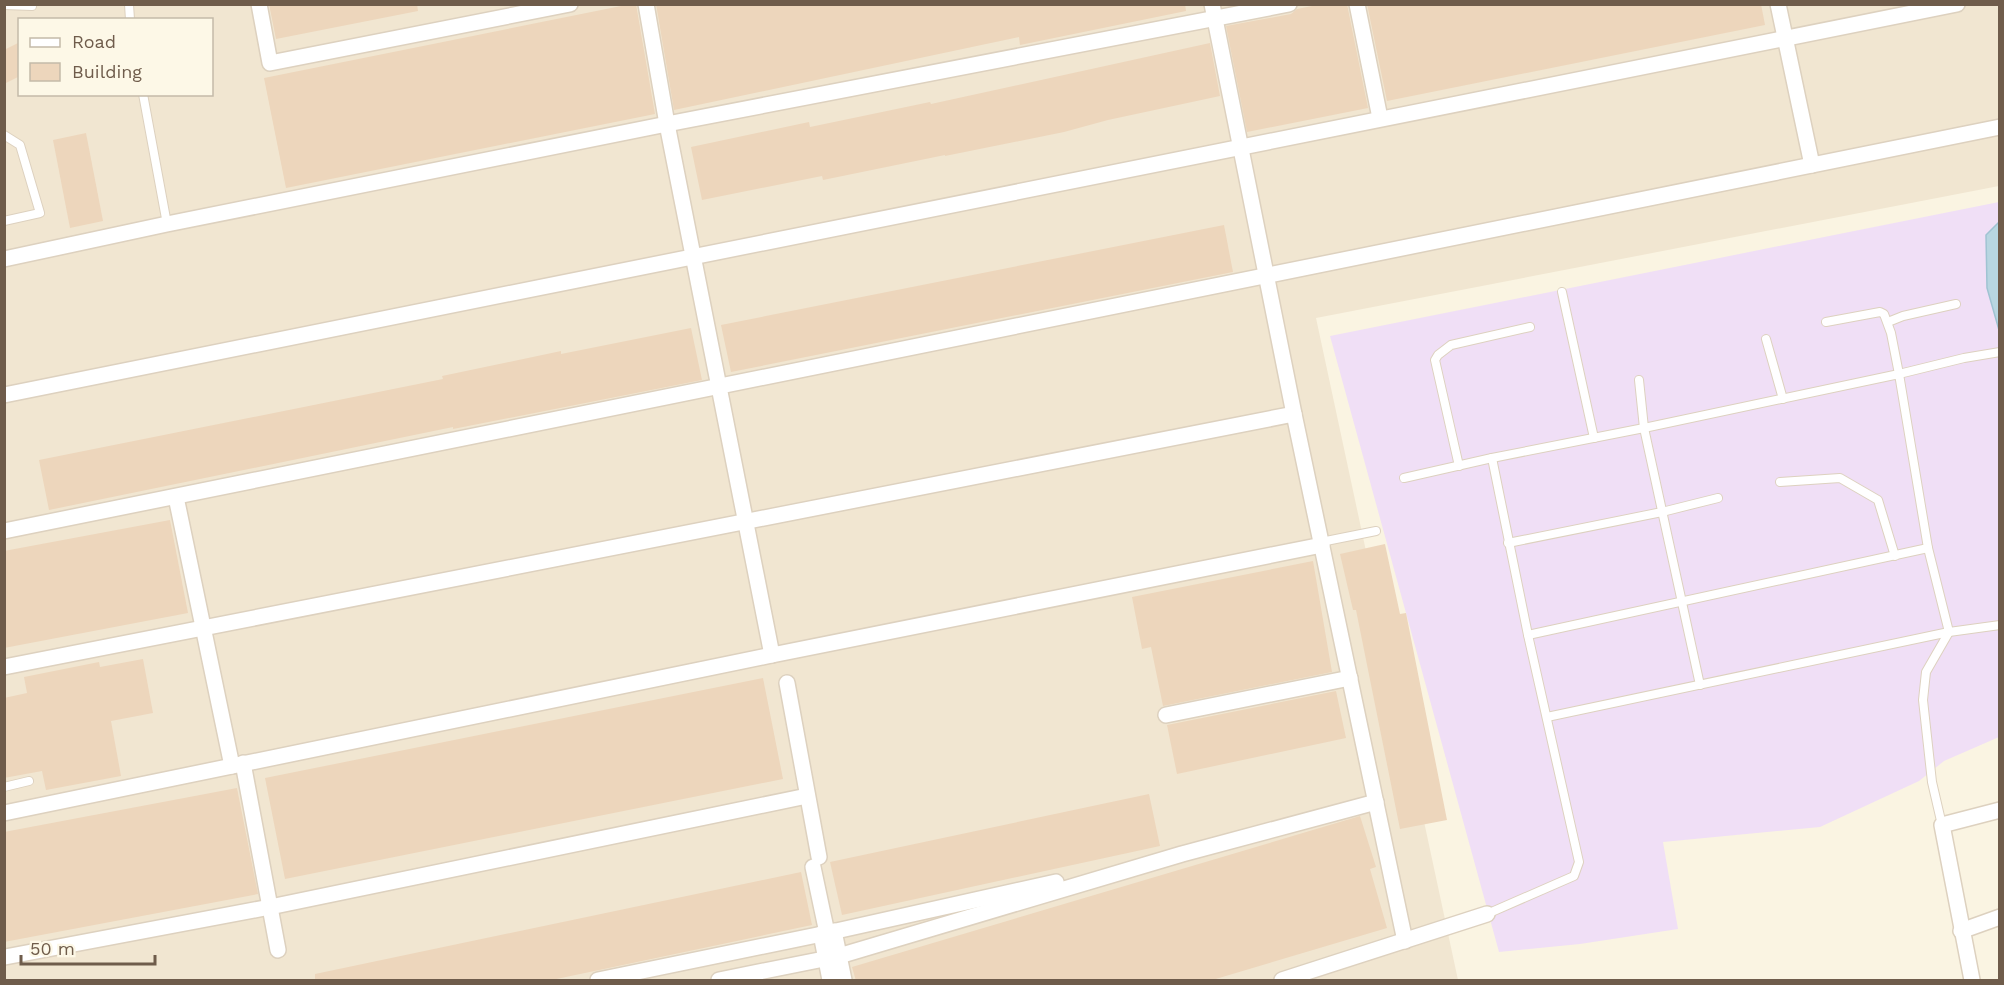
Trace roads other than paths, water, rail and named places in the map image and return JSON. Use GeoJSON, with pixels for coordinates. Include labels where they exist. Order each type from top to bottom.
{"type":"FeatureCollection","features":[{"type":"Feature","properties":{"kind":"street"},"geometry":{"type":"LineString","coordinates":[[259,4],[270,63],[570,4]]}},
{"type":"Feature","properties":{"kind":"street"},"geometry":{"type":"LineString","coordinates":[[646,4],[667,124],[772,655]]}},
{"type":"Feature","properties":{"kind":"street"},"geometry":{"type":"LineString","coordinates":[[4,259],[1214,12],[1289,4]]}},
{"type":"Feature","properties":{"kind":"street"},"geometry":{"type":"LineString","coordinates":[[1357,4],[1380,118]]}},
{"type":"Feature","properties":{"kind":"street"},"geometry":{"type":"LineString","coordinates":[[1778,4],[1812,165]]}},
{"type":"Feature","properties":{"kind":"street"},"geometry":{"type":"LineString","coordinates":[[4,395],[1957,4]]}},
{"type":"Feature","properties":{"kind":"street"},"geometry":{"type":"LineString","coordinates":[[1214,12],[1294,414],[1405,941]]}},
{"type":"Feature","properties":{"kind":"street"},"geometry":{"type":"LineString","coordinates":[[4,531],[2000,127]]}},
{"type":"Feature","properties":{"kind":"street"},"geometry":{"type":"LineString","coordinates":[[4,667],[1294,414]]}},
{"type":"Feature","properties":{"kind":"street"},"geometry":{"type":"LineString","coordinates":[[177,497],[203,629],[270,906],[278,950]]}},
{"type":"Feature","properties":{"kind":"street"},"geometry":{"type":"LineString","coordinates":[[4,813],[1322,544]]}},
{"type":"Feature","properties":{"kind":"street"},"geometry":{"type":"LineString","coordinates":[[1166,715],[1350,678]]}},
{"type":"Feature","properties":{"kind":"street"},"geometry":{"type":"LineString","coordinates":[[787,683],[807,796],[827,933],[832,957],[844,981]]}},
{"type":"Feature","properties":{"kind":"street"},"geometry":{"type":"LineString","coordinates":[[5,957],[270,906],[807,796]]}},
{"type":"Feature","properties":{"kind":"street"},"geometry":{"type":"LineString","coordinates":[[719,981],[832,957],[1182,854],[1376,802]]}},
{"type":"Feature","properties":{"kind":"street"},"geometry":{"type":"LineString","coordinates":[[1972,981],[1942,825],[2000,810]]}},
{"type":"Feature","properties":{"kind":"street"},"geometry":{"type":"LineString","coordinates":[[598,981],[1182,854]]}},
{"type":"Feature","properties":{"kind":"street"},"geometry":{"type":"LineString","coordinates":[[1282,981],[1486,914]]}},
{"type":"Feature","properties":{"kind":"street"},"geometry":{"type":"LineString","coordinates":[[1961,931],[2000,917]]}},
{"type":"Feature","properties":{"kind":"street"},"geometry":{"type":"LineString","coordinates":[[830,981],[832,957]]}},
{"type":"Feature","properties":{"kind":"lane"},"geometry":{"type":"LineString","coordinates":[[4,5],[32,6]]}},
{"type":"Feature","properties":{"kind":"lane"},"geometry":{"type":"LineString","coordinates":[[143,96],[167,224]]}},
{"type":"Feature","properties":{"kind":"lane"},"geometry":{"type":"LineString","coordinates":[[4,135],[20,145],[40,213],[4,221]]}},
{"type":"Feature","properties":{"kind":"lane"},"geometry":{"type":"LineString","coordinates":[[1562,292],[1594,438]]}},
{"type":"Feature","properties":{"kind":"lane"},"geometry":{"type":"LineString","coordinates":[[1888,322],[1903,316],[1956,304]]}},
{"type":"Feature","properties":{"kind":"lane"},"geometry":{"type":"LineString","coordinates":[[1826,322],[1880,312],[1884,314],[1888,322],[1928,548],[1949,632],[1926,672],[1923,700],[1932,782],[1942,825]]}},
{"type":"Feature","properties":{"kind":"lane"},"geometry":{"type":"LineString","coordinates":[[1459,466],[1435,360],[1451,345],[1530,327]]}},
{"type":"Feature","properties":{"kind":"lane"},"geometry":{"type":"LineString","coordinates":[[1766,339],[1783,399]]}},
{"type":"Feature","properties":{"kind":"lane"},"geometry":{"type":"LineString","coordinates":[[1404,478],[2000,352]]}},
{"type":"Feature","properties":{"kind":"lane"},"geometry":{"type":"LineString","coordinates":[[1639,380],[1644,428],[1700,685]]}},
{"type":"Feature","properties":{"kind":"lane"},"geometry":{"type":"LineString","coordinates":[[1486,914],[1574,876],[1579,862],[1508,543],[1492,458]]}},
{"type":"Feature","properties":{"kind":"lane"},"geometry":{"type":"LineString","coordinates":[[1780,482],[1840,478],[1878,500],[1895,556]]}},
{"type":"Feature","properties":{"kind":"lane"},"geometry":{"type":"LineString","coordinates":[[1508,543],[1662,512],[1718,498]]}},
{"type":"Feature","properties":{"kind":"lane"},"geometry":{"type":"LineString","coordinates":[[1322,544],[1376,531]]}},
{"type":"Feature","properties":{"kind":"lane"},"geometry":{"type":"LineString","coordinates":[[1528,635],[1928,548]]}},
{"type":"Feature","properties":{"kind":"lane"},"geometry":{"type":"LineString","coordinates":[[1546,717],[1949,632],[2000,625]]}},
{"type":"Feature","properties":{"kind":"lane"},"geometry":{"type":"LineString","coordinates":[[4,787],[29,781]]}},
{"type":"Feature","properties":{"kind":"water"},"geometry":{"type":"Polygon","coordinates":[[[1999,222],[1999,330],[1987,288],[1986,235],[1999,222]]]}}]}
